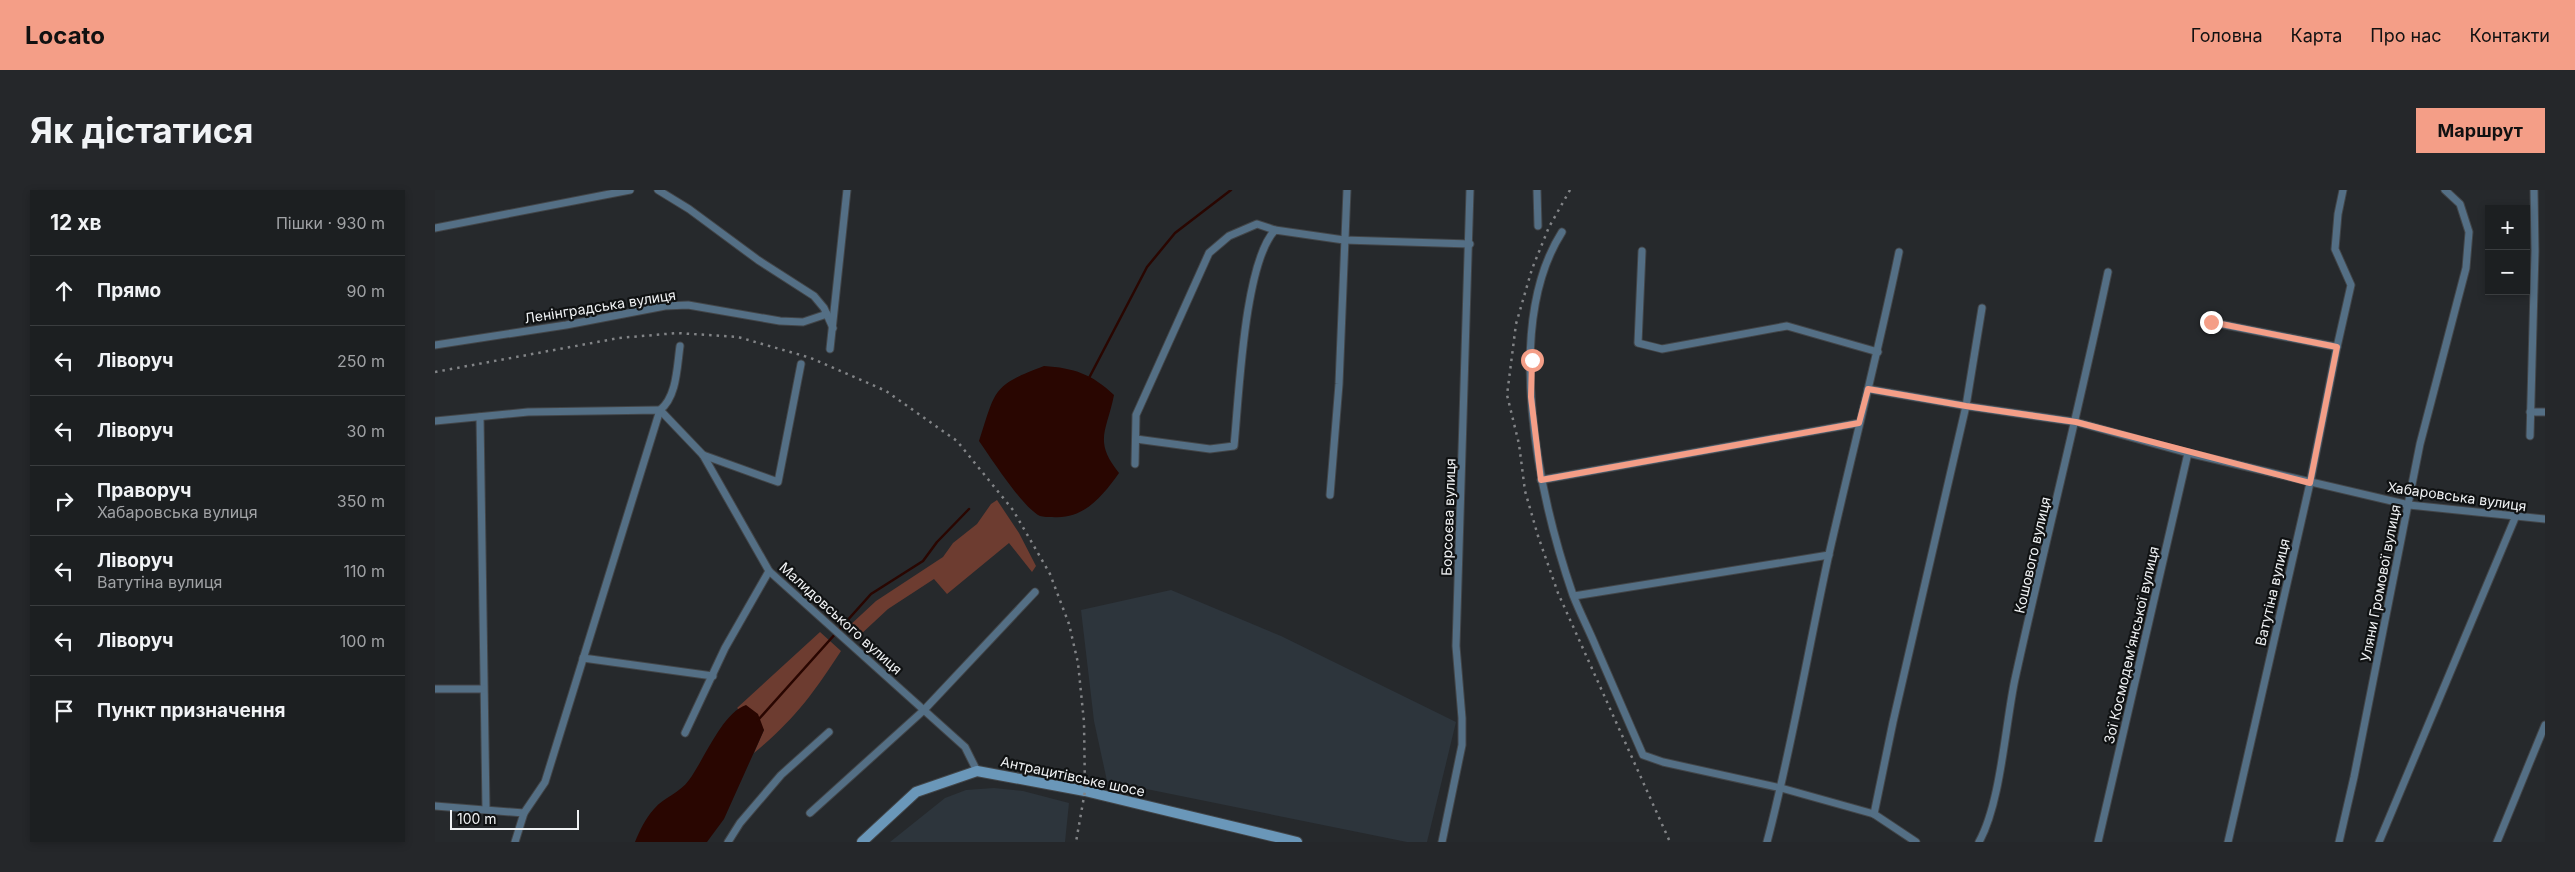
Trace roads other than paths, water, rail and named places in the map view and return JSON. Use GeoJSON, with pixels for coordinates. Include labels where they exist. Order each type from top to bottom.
{"type":"FeatureCollection","features":[{"type":"Feature","properties":{"kind":"main road","name":"Антрацитівське шосе"},"geometry":{"type":"LineString","coordinates":[[862,842],[915,792],[977,771],[1085,791],[1297,842]]}},
{"type":"Feature","properties":{"kind":"street"},"geometry":{"type":"LineString","coordinates":[[435,228],[630,190]]}},
{"type":"Feature","properties":{"kind":"street"},"geometry":{"type":"LineString","coordinates":[[658,190],[689,209],[758,260],[814,296],[827,314],[833,328]]}},
{"type":"Feature","properties":{"kind":"street"},"geometry":{"type":"LineString","coordinates":[[830,349],[847,190]]}},
{"type":"Feature","properties":{"kind":"street"},"geometry":{"type":"LineString","coordinates":[[1330,494],[1339,384],[1347,190]]}},
{"type":"Feature","properties":{"kind":"street","name":"Борсоєва вулиця"},"geometry":{"type":"LineString","coordinates":[[1442,842],[1462,746],[1462,718],[1456,646],[1470,244],[1469,190]]}},
{"type":"Feature","properties":{"kind":"street"},"geometry":{"type":"LineString","coordinates":[[1537,190],[1538,226]]}},
{"type":"Feature","properties":{"kind":"street","name":"Ватутіна вулиця"},"geometry":{"type":"LineString","coordinates":[[2228,842],[2310,483],[2351,285],[2335,249],[2338,214],[2343,190]]}},
{"type":"Feature","properties":{"kind":"street","name":"Уляни Громової вулиця"},"geometry":{"type":"LineString","coordinates":[[2339,842],[2420,444],[2466,268],[2469,232],[2460,204],[2445,190]]}},
{"type":"Feature","properties":{"kind":"street"},"geometry":{"type":"LineString","coordinates":[[2530,436],[2535,251],[2534,190]]}},
{"type":"Feature","properties":{"kind":"street"},"geometry":{"type":"LineString","coordinates":[[1135,464],[1136,415],[1209,253],[1229,236],[1257,224],[1275,230],[1344,240],[1470,244]]}},
{"type":"Feature","properties":{"kind":"street"},"geometry":{"type":"LineString","coordinates":[[1136,439],[1210,449],[1234,446],[1252,280],[1267,239],[1275,230]]}},
{"type":"Feature","properties":{"kind":"street"},"geometry":{"type":"LineString","coordinates":[[1562,232],[1551,249],[1542,271],[1532,321],[1531,397],[1541,480],[1573,596],[1643,755],[1663,762],[1781,788],[1875,814],[1916,842]]}},
{"type":"Feature","properties":{"kind":"street"},"geometry":{"type":"LineString","coordinates":[[1642,251],[1638,344],[1662,349],[1787,326],[1878,352]]}},
{"type":"Feature","properties":{"kind":"street"},"geometry":{"type":"LineString","coordinates":[[1767,842],[1781,788],[1829,556],[1859,423],[1878,352],[1899,252]]}},
{"type":"Feature","properties":{"kind":"street","name":"Кошового вулиця"},"geometry":{"type":"LineString","coordinates":[[1979,842],[1993,802],[2015,680],[2076,422],[2108,272]]}},
{"type":"Feature","properties":{"kind":"street","name":"Ленінградська вулиця"},"geometry":{"type":"LineString","coordinates":[[435,345],[566,325],[665,306],[688,304],[780,321],[803,322],[827,314]]}},
{"type":"Feature","properties":{"kind":"street"},"geometry":{"type":"LineString","coordinates":[[1875,814],[1893,722],[1966,406],[1982,308]]}},
{"type":"Feature","properties":{"kind":"street"},"geometry":{"type":"LineString","coordinates":[[2211,322],[2337,347]]}},
{"type":"Feature","properties":{"kind":"street"},"geometry":{"type":"LineString","coordinates":[[435,421],[529,412],[659,410],[666,405],[672,392],[680,346]]}},
{"type":"Feature","properties":{"kind":"street"},"geometry":{"type":"LineString","coordinates":[[703,456],[778,482],[801,364]]}},
{"type":"Feature","properties":{"kind":"street","name":"Хабаровська вулиця"},"geometry":{"type":"LineString","coordinates":[[1868,389],[2076,422],[2188,453],[2409,505],[2515,518],[2545,519]]}},
{"type":"Feature","properties":{"kind":"street"},"geometry":{"type":"LineString","coordinates":[[515,842],[524,813],[545,782],[659,410]]}},
{"type":"Feature","properties":{"kind":"street","name":"Малидовського вулиця"},"geometry":{"type":"LineString","coordinates":[[659,410],[703,456],[769,571],[965,747],[977,771]]}},
{"type":"Feature","properties":{"kind":"street"},"geometry":{"type":"LineString","coordinates":[[2530,412],[2545,412]]}},
{"type":"Feature","properties":{"kind":"street"},"geometry":{"type":"LineString","coordinates":[[480,417],[486,809]]}},
{"type":"Feature","properties":{"kind":"street"},"geometry":{"type":"LineString","coordinates":[[1541,480],[1859,423]]}},
{"type":"Feature","properties":{"kind":"street","name":"Зої Космодем’янської вулиця"},"geometry":{"type":"LineString","coordinates":[[2098,842],[2188,453]]}},
{"type":"Feature","properties":{"kind":"street"},"geometry":{"type":"LineString","coordinates":[[2379,842],[2515,518]]}},
{"type":"Feature","properties":{"kind":"street"},"geometry":{"type":"LineString","coordinates":[[1573,596],[1829,556]]}},
{"type":"Feature","properties":{"kind":"street"},"geometry":{"type":"LineString","coordinates":[[685,733],[725,648],[769,571]]}},
{"type":"Feature","properties":{"kind":"street"},"geometry":{"type":"LineString","coordinates":[[810,813],[924,710],[1035,592]]}},
{"type":"Feature","properties":{"kind":"street"},"geometry":{"type":"LineString","coordinates":[[583,658],[713,676]]}},
{"type":"Feature","properties":{"kind":"street"},"geometry":{"type":"LineString","coordinates":[[435,689],[483,689]]}},
{"type":"Feature","properties":{"kind":"street"},"geometry":{"type":"LineString","coordinates":[[2497,842],[2545,726]]}},
{"type":"Feature","properties":{"kind":"street"},"geometry":{"type":"LineString","coordinates":[[728,842],[768,790],[829,732]]}},
{"type":"Feature","properties":{"kind":"street"},"geometry":{"type":"LineString","coordinates":[[435,806],[524,813]]}},
{"type":"Feature","properties":{"kind":"waterway"},"geometry":{"type":"LineString","coordinates":[[1089,378],[1147,267],[1175,233],[1231,190]]}},
{"type":"Feature","properties":{"kind":"waterway"},"geometry":{"type":"LineString","coordinates":[[758,720],[871,594],[923,561],[937,542],[969,509]]}},
{"type":"Feature","properties":{"kind":"railway"},"geometry":{"type":"LineString","coordinates":[[1570,190],[1549,227],[1532,269],[1516,324],[1507,395],[1519,444],[1525,491],[1558,593],[1670,842]]}},
{"type":"Feature","properties":{"kind":"railway"},"geometry":{"type":"LineString","coordinates":[[435,372],[619,338],[677,333],[738,337],[811,358],[886,391],[957,441],[1013,510],[1050,574],[1069,624],[1078,663],[1084,722],[1085,791],[1076,842]]}}]}
